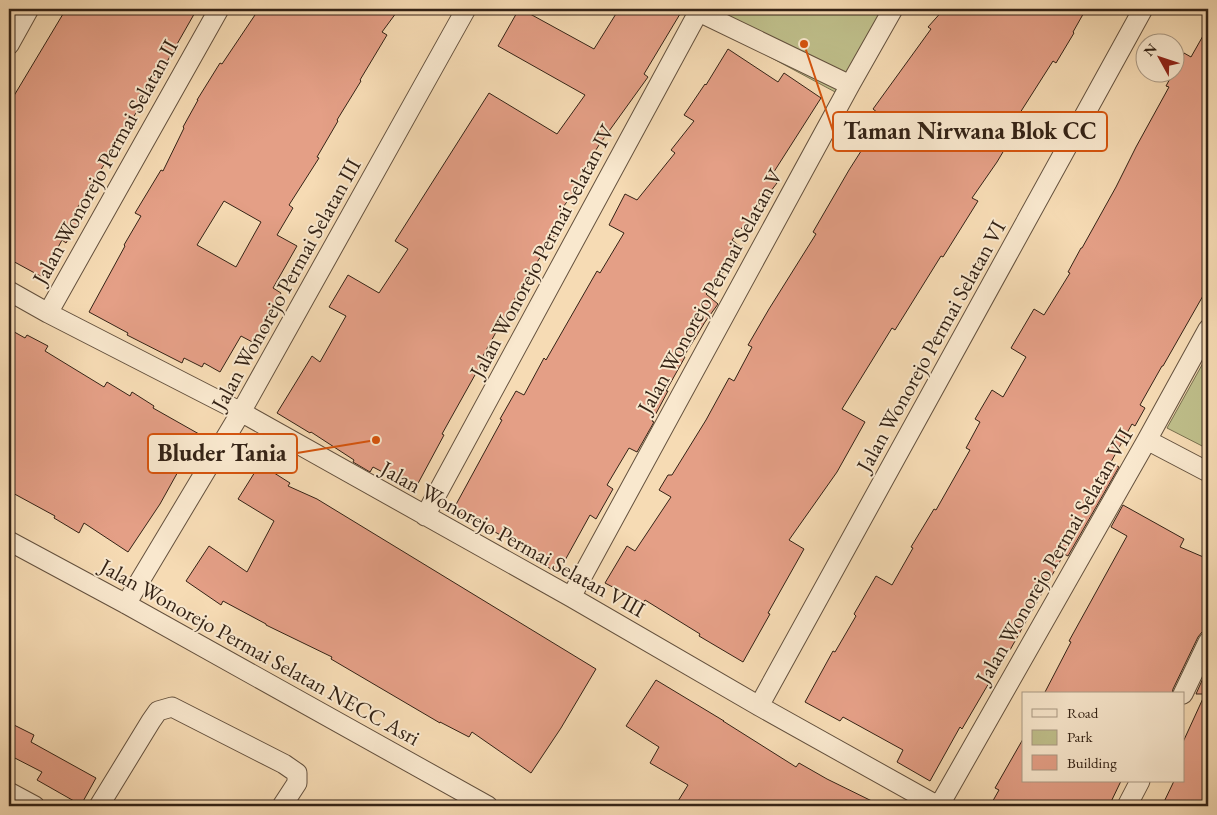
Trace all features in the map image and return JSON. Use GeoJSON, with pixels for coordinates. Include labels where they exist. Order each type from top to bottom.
{"type":"FeatureCollection","features":[{"type":"Feature","properties":{"kind":"street"},"geometry":{"type":"LineString","coordinates":[[9,45],[29,9]]}},
{"type":"Feature","properties":{"kind":"street","name":"Jalan Wonorejo Permai Selatan II"},"geometry":{"type":"LineString","coordinates":[[48,313],[219,9]]}},
{"type":"Feature","properties":{"kind":"street","name":"Jalan Wonorejo Permai Selatan III"},"geometry":{"type":"LineString","coordinates":[[126,604],[241,412],[466,9]]}},
{"type":"Feature","properties":{"kind":"street","name":"Jalan Wonorejo Permai Selatan V"},"geometry":{"type":"LineString","coordinates":[[570,597],[850,85],[894,9]]}},
{"type":"Feature","properties":{"kind":"street","name":"Jalan Wonorejo Permai Selatan VI"},"geometry":{"type":"LineString","coordinates":[[759,706],[1144,9]]}},
{"type":"Feature","properties":{"kind":"street"},"geometry":{"type":"LineString","coordinates":[[699,10],[850,85]]}},
{"type":"Feature","properties":{"kind":"street","name":"Jalan Wonorejo Permai Selatan IV"},"geometry":{"type":"LineString","coordinates":[[425,516],[699,10]]}},
{"type":"Feature","properties":{"kind":"street","name":"Jalan Wonorejo Permai Selatan VIII"},"geometry":{"type":"LineString","coordinates":[[9,291],[241,412],[938,806]]}},
{"type":"Feature","properties":{"kind":"street","name":"Jalan Wonorejo Permai Selatan VII"},"geometry":{"type":"LineString","coordinates":[[938,806],[1147,440],[1208,329]]}},
{"type":"Feature","properties":{"kind":"street"},"geometry":{"type":"LineString","coordinates":[[1147,440],[1208,472]]}},
{"type":"Feature","properties":{"kind":"street","name":"Jalan Wonorejo Permai Selatan NECC Asri"},"geometry":{"type":"LineString","coordinates":[[9,541],[126,604],[488,806]]}},
{"type":"Feature","properties":{"kind":"street"},"geometry":{"type":"LineString","coordinates":[[1184,692],[1208,642]]}},
{"type":"Feature","properties":{"kind":"street"},"geometry":{"type":"LineString","coordinates":[[99,806],[150,721],[158,711],[172,707],[284,764],[297,773],[297,783],[282,806]]}},
{"type":"Feature","properties":{"kind":"street"},"geometry":{"type":"LineString","coordinates":[[1127,806],[1139,782]]}},
{"type":"Feature","properties":{"kind":"street"},"geometry":{"type":"LineString","coordinates":[[9,792],[35,806]]}},
{"type":"Feature","properties":{"kind":"green space"},"geometry":{"type":"Polygon","coordinates":[[[725,9],[884,9],[837,93],[714,27],[725,9]]]}},
{"type":"Feature","properties":{"kind":"green space"},"geometry":{"type":"Polygon","coordinates":[[[1208,354],[1208,449],[1167,428],[1208,354]]]}},
{"type":"Feature","properties":{"kind":"building"},"geometry":{"type":"Polygon","coordinates":[[[66,9],[197,9],[160,74],[73,215],[80,220],[66,243],[62,240],[42,277],[9,259],[9,104],[66,9]]]}},
{"type":"Feature","properties":{"kind":"building"},"geometry":{"type":"Polygon","coordinates":[[[259,9],[399,9],[382,32],[387,35],[337,120],[317,157],[319,158],[289,205],[293,208],[277,235],[297,246],[273,288],[281,293],[263,326],[266,327],[256,344],[241,336],[220,372],[204,363],[202,367],[184,358],[182,363],[127,335],[128,333],[89,312],[141,216],[135,213],[161,170],[163,171],[197,100],[220,63],[222,64],[259,9]],[[224,201],[197,245],[236,267],[261,222],[224,201]]]}},
{"type":"Feature","properties":{"kind":"building"},"geometry":{"type":"Polygon","coordinates":[[[519,9],[594,49],[619,9],[683,9],[644,74],[648,77],[599,145],[586,166],[589,168],[574,188],[576,190],[560,211],[566,215],[553,234],[555,235],[540,255],[501,323],[415,489],[373,467],[370,472],[311,432],[277,413],[312,356],[320,362],[346,316],[329,307],[348,275],[379,293],[408,249],[395,241],[489,93],[557,134],[585,95],[498,46],[519,9]]]}},
{"type":"Feature","properties":{"kind":"building"},"geometry":{"type":"Polygon","coordinates":[[[944,9],[1086,9],[1056,63],[1053,61],[1011,127],[1016,130],[972,198],[978,201],[895,330],[892,328],[842,409],[865,422],[837,472],[789,540],[804,549],[743,662],[699,636],[700,634],[645,600],[643,603],[605,583],[627,546],[635,551],[671,497],[659,490],[668,475],[672,475],[729,378],[734,381],[752,347],[748,345],[816,234],[813,232],[863,148],[856,143],[878,113],[873,109],[931,29],[928,27],[944,9]]]}},
{"type":"Feature","properties":{"kind":"building"},"geometry":{"type":"Polygon","coordinates":[[[1208,27],[1208,287],[1140,405],[1145,408],[1135,426],[1132,424],[1111,462],[1119,467],[1068,556],[1064,554],[1010,650],[962,729],[960,727],[930,781],[897,762],[903,750],[843,717],[840,721],[805,702],[833,651],[835,652],[856,616],[854,614],[876,576],[892,585],[913,548],[911,547],[934,509],[936,510],[970,450],[966,448],[980,422],[975,419],[992,390],[1003,397],[1026,357],[1011,348],[1034,309],[1044,315],[1070,273],[1068,272],[1169,87],[1166,86],[1168,82],[1184,82],[1184,53],[1191,57],[1208,27]]]}},
{"type":"Feature","properties":{"kind":"building"},"geometry":{"type":"Polygon","coordinates":[[[728,49],[778,82],[784,73],[821,98],[770,178],[777,183],[732,240],[742,248],[706,294],[718,304],[684,356],[652,421],[654,422],[637,452],[629,448],[607,485],[613,489],[596,519],[590,515],[558,573],[530,557],[533,552],[453,510],[516,391],[524,395],[544,358],[546,360],[597,271],[600,273],[624,233],[609,225],[625,194],[637,200],[675,153],[671,150],[694,121],[684,115],[706,85],[728,49]]]}},
{"type":"Feature","properties":{"kind":"building"},"geometry":{"type":"Polygon","coordinates":[[[9,329],[25,338],[27,335],[48,346],[45,351],[104,387],[107,382],[130,396],[132,392],[154,406],[153,408],[199,434],[160,504],[128,552],[84,523],[79,533],[54,518],[55,516],[9,491],[9,329]]]}},
{"type":"Feature","properties":{"kind":"building"},"geometry":{"type":"Polygon","coordinates":[[[260,464],[290,483],[288,486],[317,499],[596,669],[561,728],[531,773],[472,732],[469,737],[440,723],[331,659],[332,657],[266,625],[223,601],[221,605],[186,581],[209,546],[247,572],[274,521],[238,499],[260,464]]]}},
{"type":"Feature","properties":{"kind":"building"},"geometry":{"type":"Polygon","coordinates":[[[1123,505],[1184,539],[1180,547],[1208,559],[1208,631],[1202,632],[1198,637],[1172,692],[1045,692],[1071,642],[1069,641],[1127,536],[1111,527],[1123,505]]]}},
{"type":"Feature","properties":{"kind":"building"},"geometry":{"type":"Polygon","coordinates":[[[1208,667],[1208,806],[1162,806],[1174,782],[1184,782],[1184,740],[1205,694],[1196,694],[1208,667]]]}},
{"type":"Feature","properties":{"kind":"building"},"geometry":{"type":"Polygon","coordinates":[[[656,680],[796,767],[799,763],[882,806],[675,806],[688,785],[650,763],[659,747],[626,726],[656,680]]]}},
{"type":"Feature","properties":{"kind":"building"},"geometry":{"type":"Polygon","coordinates":[[[14,725],[34,735],[31,742],[96,778],[81,805],[37,780],[42,772],[9,755],[9,736],[14,725]]]}},
{"type":"Feature","properties":{"kind":"building"},"geometry":{"type":"Polygon","coordinates":[[[1022,741],[1022,782],[1121,782],[1109,806],[990,806],[999,790],[995,788],[1022,741]]]}},
{"type":"Feature","properties":{"kind":"place","name":"Taman Nirwana Blok CC"},"geometry":{"type":"Point","coordinates":[804,44]}},
{"type":"Feature","properties":{"kind":"place","name":"Bluder Tania"},"geometry":{"type":"Point","coordinates":[376,440]}}]}
